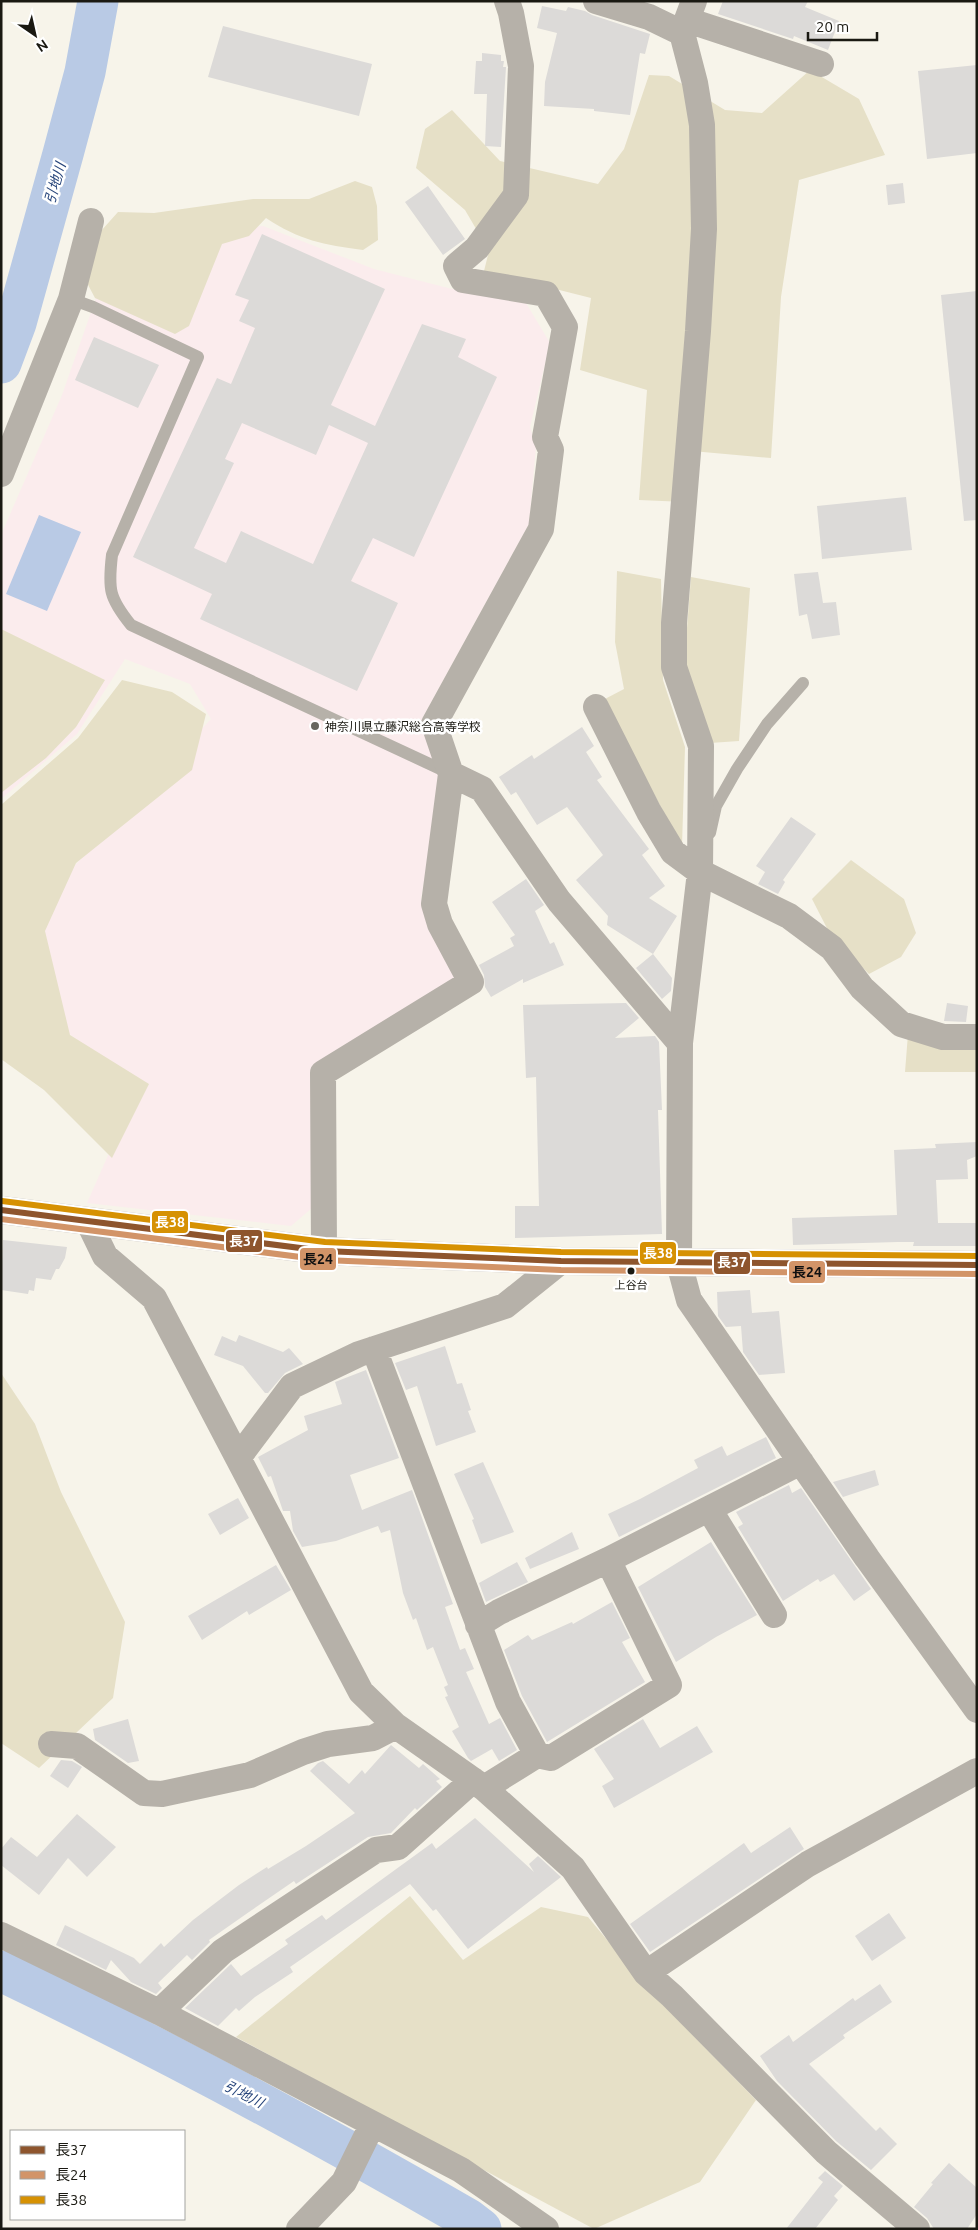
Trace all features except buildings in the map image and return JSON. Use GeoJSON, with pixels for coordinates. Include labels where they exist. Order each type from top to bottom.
{"type":"FeatureCollection","features":[{"type":"Feature","properties":{"kind":"street"},"geometry":{"type":"LineString","coordinates":[[324,1251],[323,1073],[471,982],[440,924],[434,904],[451,774],[434,724],[541,529],[550,450],[545,438],[565,327],[546,294],[463,280],[456,266],[477,248],[516,194],[521,66],[507,1]]}},
{"type":"Feature","properties":{"kind":"street"},"geometry":{"type":"LineString","coordinates":[[596,1],[649,17],[688,18],[821,64]]}},
{"type":"Feature","properties":{"kind":"street"},"geometry":{"type":"LineString","coordinates":[[688,18],[702,125],[704,228],[698,331],[674,623],[674,667],[701,746],[700,872],[680,1042],[679,1263],[690,1300],[867,1558],[977,1710]]}},
{"type":"Feature","properties":{"kind":"street"},"geometry":{"type":"LineString","coordinates":[[1,474],[71,299],[91,221]]}},
{"type":"Feature","properties":{"kind":"street"},"geometry":{"type":"LineString","coordinates":[[596,707],[649,812],[672,852],[700,872],[789,916],[832,948],[862,988],[901,1024],[942,1037],[977,1037]]}},
{"type":"Feature","properties":{"kind":"street"},"geometry":{"type":"LineString","coordinates":[[451,774],[482,789],[559,901],[680,1042]]}},
{"type":"Feature","properties":{"kind":"street"},"geometry":{"type":"LineString","coordinates":[[1,1210],[324,1251],[561,1261],[977,1264]]}},
{"type":"Feature","properties":{"kind":"street"},"geometry":{"type":"LineString","coordinates":[[88,1222],[105,1256],[154,1298],[361,1692],[396,1726],[478,1784],[574,1868],[646,1973],[672,1996],[826,2152],[917,2229]]}},
{"type":"Feature","properties":{"kind":"street"},"geometry":{"type":"LineString","coordinates":[[238,1458],[292,1386],[359,1354],[505,1306],[561,1261]]}},
{"type":"Feature","properties":{"kind":"street"},"geometry":{"type":"LineString","coordinates":[[374,1349],[508,1702],[537,1755]]}},
{"type":"Feature","properties":{"kind":"street"},"geometry":{"type":"LineString","coordinates":[[478,1625],[499,1612],[608,1560],[801,1462]]}},
{"type":"Feature","properties":{"kind":"street"},"geometry":{"type":"LineString","coordinates":[[709,1508],[774,1616]]}},
{"type":"Feature","properties":{"kind":"street"},"geometry":{"type":"LineString","coordinates":[[159,2012],[223,1951],[376,1850],[398,1847],[478,1784],[537,1755],[552,1758],[669,1685],[608,1560]]}},
{"type":"Feature","properties":{"kind":"street"},"geometry":{"type":"LineString","coordinates":[[51,1744],[77,1746],[144,1793],[162,1794],[250,1775],[312,1749],[328,1744],[373,1738],[396,1726]]}},
{"type":"Feature","properties":{"kind":"street"},"geometry":{"type":"LineString","coordinates":[[646,1973],[808,1864],[977,1771]]}},
{"type":"Feature","properties":{"kind":"street"},"geometry":{"type":"LineString","coordinates":[[1,1935],[159,2012],[370,2130],[460,2170],[546,2229]]}},
{"type":"Feature","properties":{"kind":"street"},"geometry":{"type":"LineString","coordinates":[[299,2229],[344,2182],[370,2130]]}},
{"type":"Feature","properties":{"kind":"lane"},"geometry":{"type":"LineString","coordinates":[[71,299],[93,307],[198,357],[112,555],[109,581],[114,604],[132,624],[451,774]]}},
{"type":"Feature","properties":{"kind":"lane"},"geometry":{"type":"LineString","coordinates":[[700,872],[716,806],[737,769],[767,724],[803,684]]}},
{"type":"Feature","properties":{"kind":"shaded area"},"geometry":{"type":"Polygon","coordinates":[[[810,70],[859,99],[885,155],[799,180],[781,297],[771,458],[692,451],[685,502],[639,500],[647,390],[580,370],[591,298],[484,271],[489,251],[465,210],[416,168],[425,129],[452,110],[500,161],[598,184],[624,149],[649,75],[669,76],[725,110],[762,113],[810,70]]]}},
{"type":"Feature","properties":{"kind":"shaded area"},"geometry":{"type":"Polygon","coordinates":[[[355,181],[372,187],[377,206],[378,240],[363,250],[336,246],[290,232],[266,218],[249,236],[222,244],[189,326],[175,334],[95,298],[86,281],[101,231],[118,212],[154,213],[253,199],[309,199],[355,181]]]}},
{"type":"Feature","properties":{"kind":"shaded area","name":"神奈川県立藤沢総合高等学校"},"geometry":{"type":"Polygon","coordinates":[[[263,226],[374,269],[452,289],[526,303],[550,343],[530,427],[536,447],[529,524],[422,719],[436,743],[441,784],[421,899],[458,978],[319,1068],[319,1202],[291,1226],[87,1203],[132,1101],[133,1080],[33,1008],[11,934],[211,719],[190,684],[125,659],[77,734],[1,799],[1,535],[62,395],[115,244],[263,226]]]}},
{"type":"Feature","properties":{"kind":"shaded area"},"geometry":{"type":"Polygon","coordinates":[[[617,571],[661,579],[663,680],[685,747],[682,846],[603,700],[624,689],[615,642],[617,571]]]}},
{"type":"Feature","properties":{"kind":"shaded area"},"geometry":{"type":"Polygon","coordinates":[[[691,577],[750,588],[739,741],[710,743],[684,666],[691,577]]]}},
{"type":"Feature","properties":{"kind":"shaded area"},"geometry":{"type":"Polygon","coordinates":[[[1,629],[105,680],[76,727],[46,758],[1,793],[1,629]]]}},
{"type":"Feature","properties":{"kind":"shaded area"},"geometry":{"type":"Polygon","coordinates":[[[122,680],[172,692],[206,714],[192,770],[76,863],[45,931],[70,1035],[149,1084],[112,1158],[44,1090],[1,1059],[1,805],[78,738],[122,680]]]}},
{"type":"Feature","properties":{"kind":"shaded area"},"geometry":{"type":"Polygon","coordinates":[[[851,860],[904,899],[916,933],[901,957],[869,974],[831,936],[812,899],[851,860]]]}},
{"type":"Feature","properties":{"kind":"shaded area"},"geometry":{"type":"Polygon","coordinates":[[[908,1034],[977,1045],[977,1072],[905,1072],[908,1034]]]}},
{"type":"Feature","properties":{"kind":"shaded area"},"geometry":{"type":"Polygon","coordinates":[[[1,1373],[35,1424],[61,1492],[125,1622],[113,1698],[39,1768],[1,1743],[1,1373]]]}},
{"type":"Feature","properties":{"kind":"shaded area"},"geometry":{"type":"Polygon","coordinates":[[[410,1896],[463,1960],[541,1907],[588,1917],[647,1988],[756,2100],[700,2182],[594,2229],[236,2037],[410,1896]]]}},
{"type":"Feature","properties":{"kind":"water"},"geometry":{"type":"Polygon","coordinates":[[[39,515],[81,532],[47,611],[6,594],[39,515]]]}},
{"type":"Feature","properties":{"kind":"waterway","name":"引地川"},"geometry":{"type":"LineString","coordinates":[[1,363],[16,323],[85,72],[98,1]]}},
{"type":"Feature","properties":{"kind":"waterway","name":"引地川"},"geometry":{"type":"LineString","coordinates":[[1,1971],[120,2029],[237,2090],[411,2186],[468,2219],[481,2229]]}},
{"type":"Feature","properties":{"kind":"transit line","name":"長38"},"geometry":{"type":"LineString","coordinates":[[2,1201],[325,1242],[561,1252],[977,1256]]}},
{"type":"Feature","properties":{"kind":"transit line","name":"長37"},"geometry":{"type":"LineString","coordinates":[[1,1210],[324,1251],[561,1261],[977,1265]]}},
{"type":"Feature","properties":{"kind":"transit line","name":"長24"},"geometry":{"type":"LineString","coordinates":[[1,1219],[324,1260],[561,1270],[977,1274]]}},
{"type":"Feature","properties":{"kind":"place","name":"神奈川県立藤沢総合高等学校"},"geometry":{"type":"Point","coordinates":[315,726]}},
{"type":"Feature","properties":{"kind":"place","name":"上谷台"},"geometry":{"type":"Point","coordinates":[631,1271]}}]}
